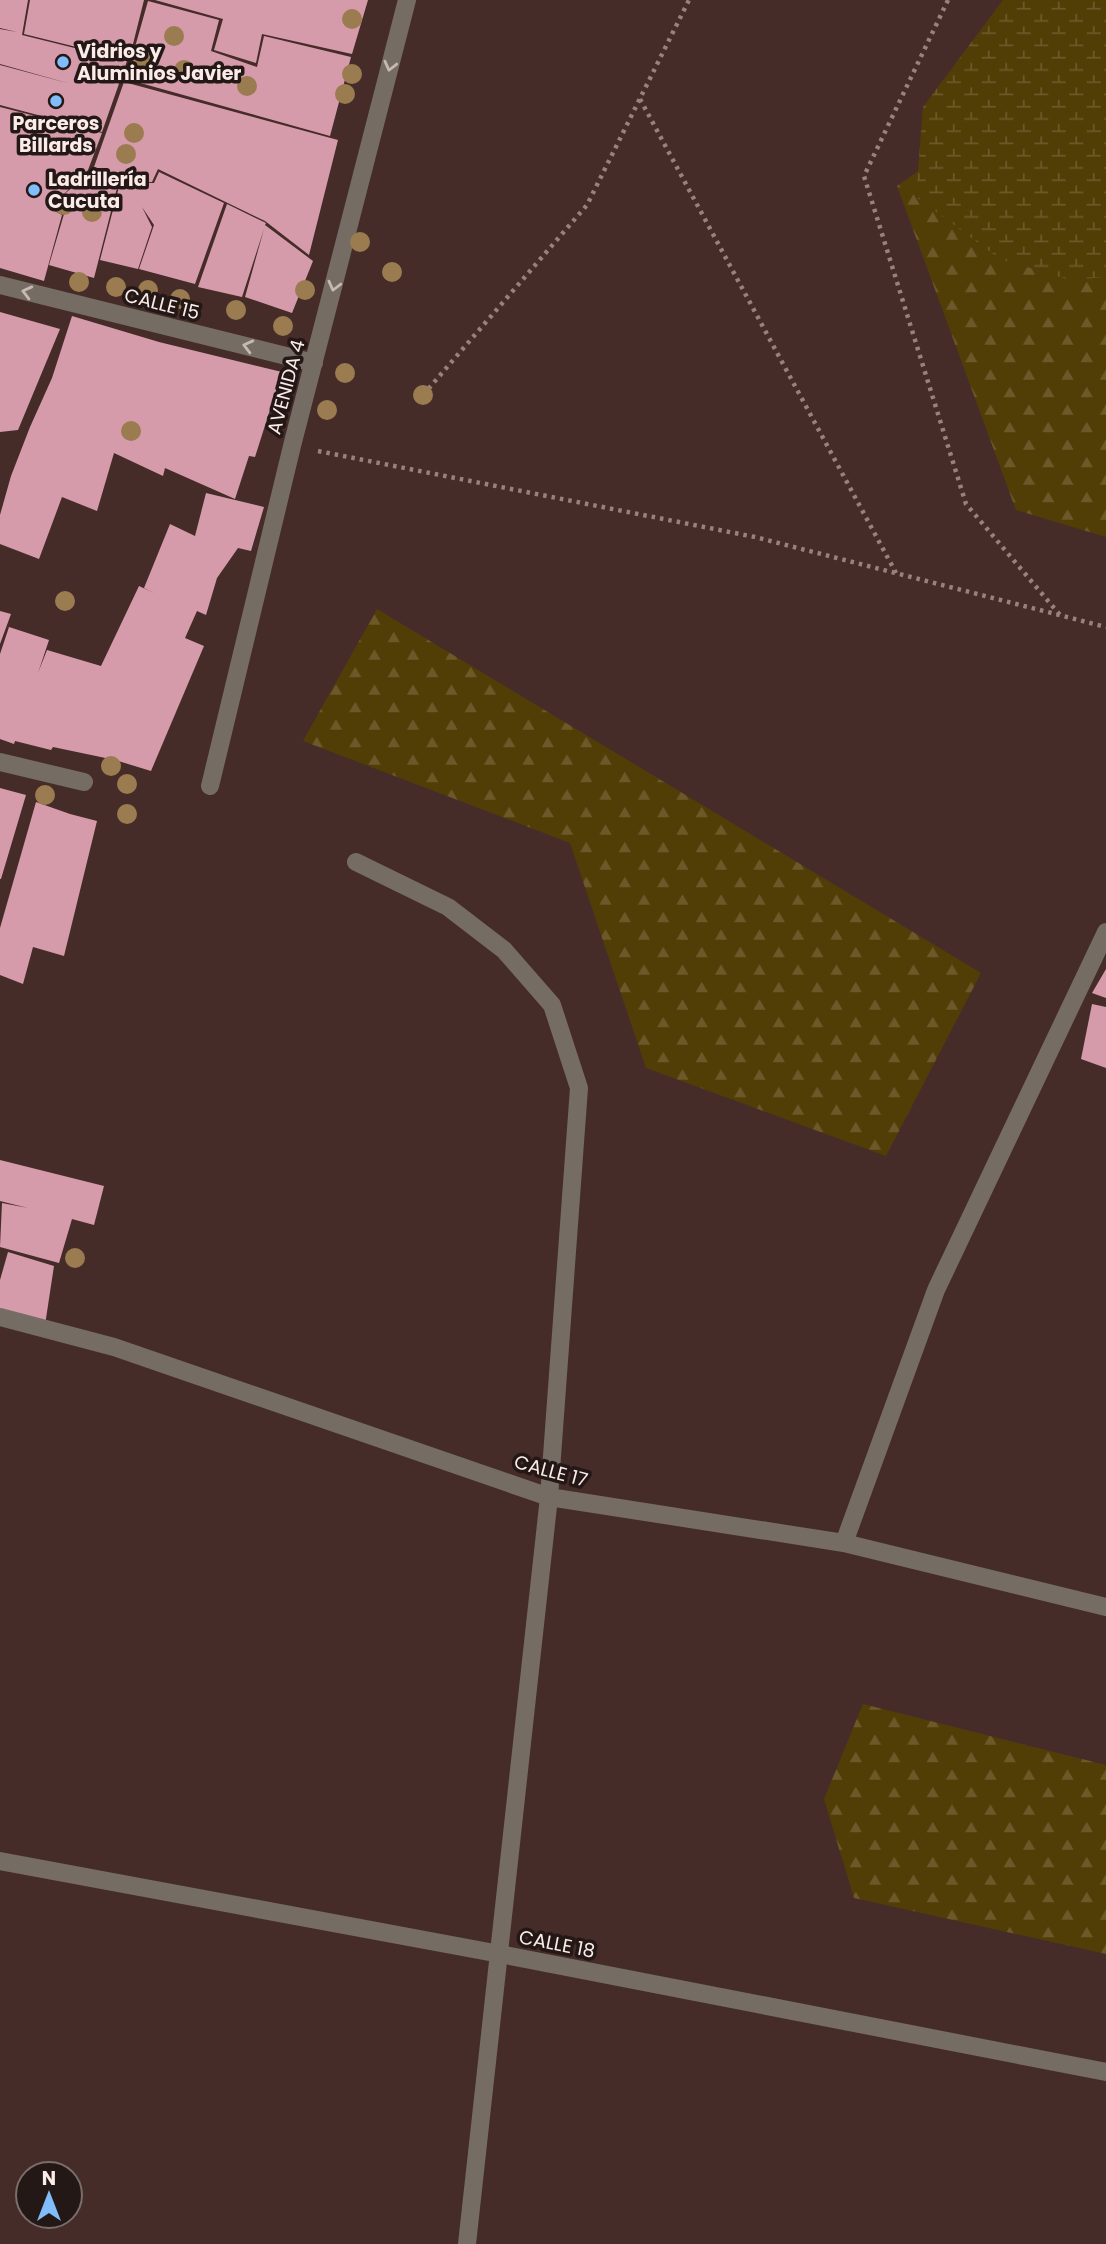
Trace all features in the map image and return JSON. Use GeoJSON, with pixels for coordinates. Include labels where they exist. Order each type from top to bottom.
{"type":"FeatureCollection","features":[{"type":"Feature","properties":{"kind":"street","name":"AVENIDA 4"},"geometry":{"type":"LineString","coordinates":[[210,786],[292,446],[407,0]]}},
{"type":"Feature","properties":{"kind":"street","name":"CALLE 15"},"geometry":{"type":"LineString","coordinates":[[0,285],[314,363]]}},
{"type":"Feature","properties":{"kind":"street"},"geometry":{"type":"LineString","coordinates":[[0,762],[84,782]]}},
{"type":"Feature","properties":{"kind":"street"},"geometry":{"type":"LineString","coordinates":[[356,862],[447,907],[504,950],[552,1005],[579,1088],[549,1497],[467,2244]]}},
{"type":"Feature","properties":{"kind":"street"},"geometry":{"type":"LineString","coordinates":[[844,1543],[936,1290],[1106,932]]}},
{"type":"Feature","properties":{"kind":"street","name":"CALLE 17"},"geometry":{"type":"LineString","coordinates":[[0,1317],[114,1347],[549,1497],[844,1543],[1106,1607]]}},
{"type":"Feature","properties":{"kind":"street","name":"CALLE 18"},"geometry":{"type":"LineString","coordinates":[[0,1861],[500,1954],[1106,2072]]}},
{"type":"Feature","properties":{"kind":"path"},"geometry":{"type":"LineString","coordinates":[[424,395],[587,205],[689,0]]}},
{"type":"Feature","properties":{"kind":"path"},"geometry":{"type":"LineString","coordinates":[[948,0],[864,176],[966,504],[1061,616]]}},
{"type":"Feature","properties":{"kind":"path"},"geometry":{"type":"LineString","coordinates":[[640,99],[897,574]]}},
{"type":"Feature","properties":{"kind":"path"},"geometry":{"type":"LineString","coordinates":[[292,446],[755,537],[1106,627]]}},
{"type":"Feature","properties":{"kind":"green space"},"geometry":{"type":"Polygon","coordinates":[[[1003,0],[1106,0],[1106,277],[1070,280],[1000,259],[916,197],[923,107],[1003,0]]]}},
{"type":"Feature","properties":{"kind":"green space"},"geometry":{"type":"Polygon","coordinates":[[[1106,38],[1106,537],[1016,510],[897,186],[1106,38]]]}},
{"type":"Feature","properties":{"kind":"green space"},"geometry":{"type":"Polygon","coordinates":[[[377,609],[981,973],[886,1156],[646,1068],[570,843],[303,741],[377,609]]]}},
{"type":"Feature","properties":{"kind":"green space"},"geometry":{"type":"Polygon","coordinates":[[[863,1704],[1106,1765],[1106,1954],[854,1898],[824,1799],[863,1704]]]}},
{"type":"Feature","properties":{"kind":"building"},"geometry":{"type":"Polygon","coordinates":[[[0,0],[28,0],[22,35],[127,61],[102,132],[0,105],[0,65],[71,84],[0,64],[0,29],[17,32],[0,28],[0,0]]]}},
{"type":"Feature","properties":{"kind":"building"},"geometry":{"type":"Polygon","coordinates":[[[30,0],[144,0],[129,60],[24,34],[30,0]]]}},
{"type":"Feature","properties":{"kind":"building"},"geometry":{"type":"Polygon","coordinates":[[[155,0],[368,0],[352,54],[262,34],[256,63],[214,50],[223,19],[155,0]]]}},
{"type":"Feature","properties":{"kind":"building"},"geometry":{"type":"Polygon","coordinates":[[[148,1],[219,20],[211,51],[257,67],[264,36],[351,57],[330,136],[126,79],[148,1]]]}},
{"type":"Feature","properties":{"kind":"building"},"geometry":{"type":"Polygon","coordinates":[[[124,82],[338,140],[309,255],[265,221],[158,169],[152,182],[131,183],[154,183],[159,172],[224,203],[195,284],[139,269],[154,225],[142,207],[152,227],[138,269],[100,260],[120,183],[94,167],[124,82]]]}},
{"type":"Feature","properties":{"kind":"building","name":"Ladrillería Cucuta"},"geometry":{"type":"Polygon","coordinates":[[[0,107],[102,133],[88,170],[58,200],[90,171],[90,168],[118,184],[94,278],[49,265],[64,214],[49,208],[62,215],[44,281],[0,268],[0,107]]]}},
{"type":"Feature","properties":{"kind":"building"},"geometry":{"type":"Polygon","coordinates":[[[227,204],[266,223],[265,225],[313,261],[292,313],[245,297],[264,229],[242,297],[198,287],[227,204]]]}},
{"type":"Feature","properties":{"kind":"building"},"geometry":{"type":"Polygon","coordinates":[[[0,312],[60,329],[18,430],[0,432],[0,312]]]}},
{"type":"Feature","properties":{"kind":"building"},"geometry":{"type":"Polygon","coordinates":[[[72,316],[159,342],[282,372],[255,457],[249,456],[235,499],[165,468],[163,476],[114,453],[97,511],[62,497],[39,559],[0,544],[0,515],[11,476],[52,378],[72,316]]]}},
{"type":"Feature","properties":{"kind":"building"},"geometry":{"type":"Polygon","coordinates":[[[206,493],[264,507],[251,551],[238,548],[217,578],[206,615],[197,611],[185,638],[204,646],[151,771],[115,760],[53,747],[51,750],[15,741],[14,744],[0,739],[0,654],[9,627],[49,640],[38,673],[47,650],[101,666],[139,586],[154,593],[144,588],[170,524],[195,536],[206,493]]]}},
{"type":"Feature","properties":{"kind":"building"},"geometry":{"type":"Polygon","coordinates":[[[0,611],[11,614],[0,644],[0,611]]]}},
{"type":"Feature","properties":{"kind":"building"},"geometry":{"type":"Polygon","coordinates":[[[0,788],[26,795],[1,879],[0,879],[0,788]]]}},
{"type":"Feature","properties":{"kind":"building"},"geometry":{"type":"Polygon","coordinates":[[[36,802],[97,821],[64,956],[33,947],[23,984],[0,975],[0,928],[36,802]]]}},
{"type":"Feature","properties":{"kind":"building"},"geometry":{"type":"Polygon","coordinates":[[[1106,969],[1106,998],[1092,993],[1106,969]]]}},
{"type":"Feature","properties":{"kind":"building"},"geometry":{"type":"Polygon","coordinates":[[[1092,1004],[1106,1007],[1106,1068],[1081,1059],[1092,1004]]]}},
{"type":"Feature","properties":{"kind":"building"},"geometry":{"type":"Polygon","coordinates":[[[0,1160],[104,1186],[94,1225],[72,1219],[59,1263],[0,1247],[2,1203],[28,1208],[0,1201],[0,1160]]]}},
{"type":"Feature","properties":{"kind":"building"},"geometry":{"type":"Polygon","coordinates":[[[8,1252],[54,1266],[45,1325],[0,1316],[0,1280],[8,1252]]]}},
{"type":"Feature","properties":{"kind":"place","name":"Vidrios y Aluminios Javier"},"geometry":{"type":"Point","coordinates":[63,62]}},
{"type":"Feature","properties":{"kind":"place","name":"Parceros Billards"},"geometry":{"type":"Point","coordinates":[56,101]}},
{"type":"Feature","properties":{"kind":"place","name":"Ladrillería Cucuta"},"geometry":{"type":"Point","coordinates":[34,190]}}]}
